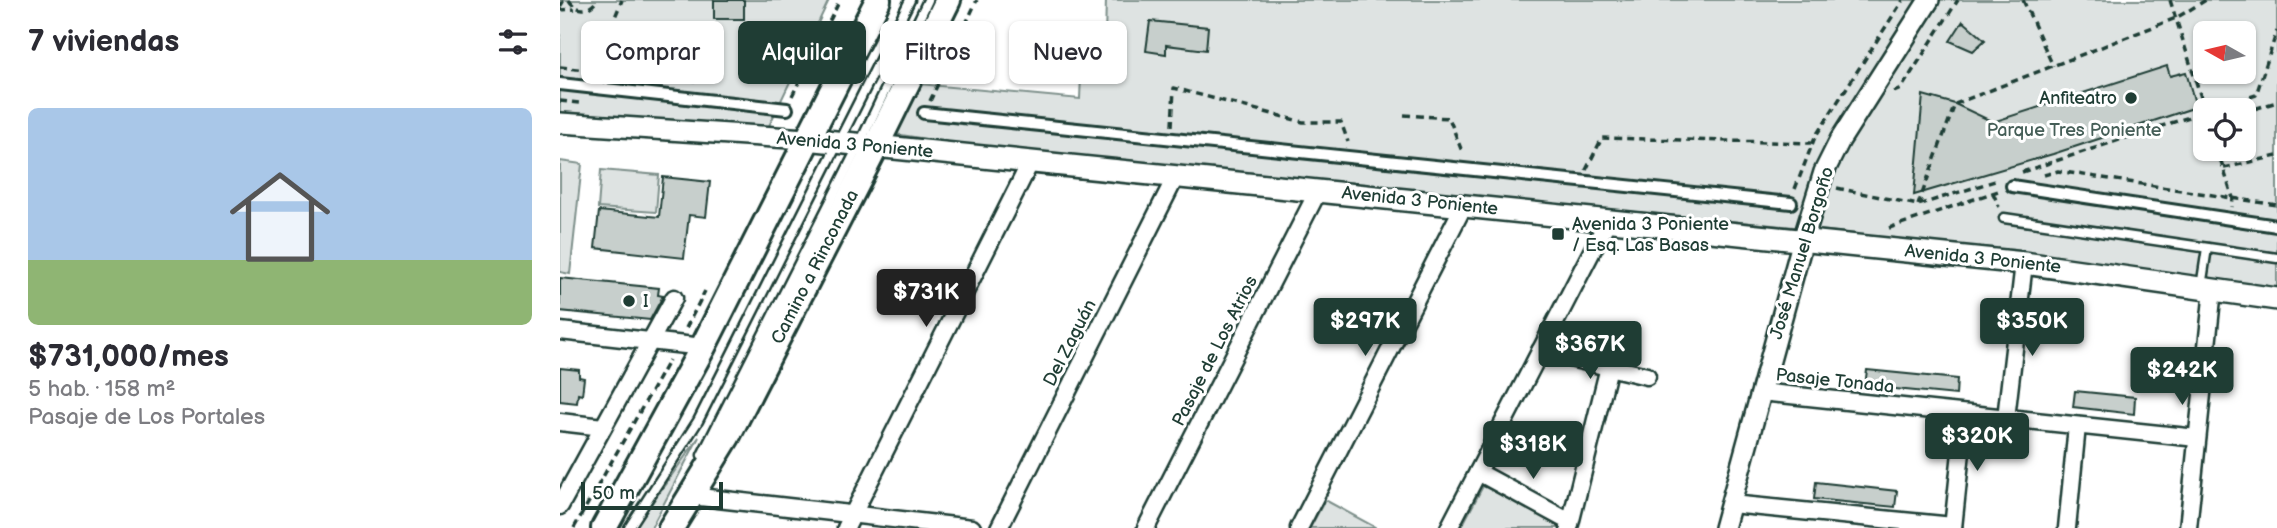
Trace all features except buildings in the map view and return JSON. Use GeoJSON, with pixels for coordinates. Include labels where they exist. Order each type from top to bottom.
{"type":"FeatureCollection","features":[{"type":"Feature","properties":{"kind":"main road","name":"Camino a Rinconada"},"geometry":{"type":"LineString","coordinates":[[671,528],[689,489],[727,437],[858,145],[948,0]]}},
{"type":"Feature","properties":{"kind":"main road"},"geometry":{"type":"LineString","coordinates":[[604,528],[703,347],[806,139],[876,6]]}},
{"type":"Feature","properties":{"kind":"main road","name":"Avenida 3 Poniente"},"geometry":{"type":"LineString","coordinates":[[806,139],[2024,263],[2277,299]]}},
{"type":"Feature","properties":{"kind":"street","name":"José Manuel Borgoño"},"geometry":{"type":"LineString","coordinates":[[1724,528],[1802,240],[1824,172],[1832,154],[1929,0]]}},
{"type":"Feature","properties":{"kind":"street"},"geometry":{"type":"LineString","coordinates":[[560,83],[787,109]]}},
{"type":"Feature","properties":{"kind":"street"},"geometry":{"type":"LineString","coordinates":[[924,113],[1791,203]]}},
{"type":"Feature","properties":{"kind":"street","name":"Avenida 3 Poniente"},"geometry":{"type":"LineString","coordinates":[[560,123],[806,139]]}},
{"type":"Feature","properties":{"kind":"street"},"geometry":{"type":"LineString","coordinates":[[850,521],[1031,162]]}},
{"type":"Feature","properties":{"kind":"street","name":"Del Zaguán"},"geometry":{"type":"LineString","coordinates":[[999,528],[1176,176]]}},
{"type":"Feature","properties":{"kind":"street"},"geometry":{"type":"LineString","coordinates":[[2011,180],[2277,226]]}},
{"type":"Feature","properties":{"kind":"street","name":"Pasaje de Los Atrios"},"geometry":{"type":"LineString","coordinates":[[1146,528],[1318,191]]}},
{"type":"Feature","properties":{"kind":"street"},"geometry":{"type":"LineString","coordinates":[[1299,528],[1465,205]]}},
{"type":"Feature","properties":{"kind":"street"},"geometry":{"type":"LineString","coordinates":[[1449,528],[1608,220]]}},
{"type":"Feature","properties":{"kind":"street"},"geometry":{"type":"LineString","coordinates":[[2006,418],[2024,263]]}},
{"type":"Feature","properties":{"kind":"street"},"geometry":{"type":"LineString","coordinates":[[2188,528],[2207,288]]}},
{"type":"Feature","properties":{"kind":"street"},"geometry":{"type":"LineString","coordinates":[[560,506],[674,298]]}},
{"type":"Feature","properties":{"kind":"street"},"geometry":{"type":"LineString","coordinates":[[560,331],[703,347]]}},
{"type":"Feature","properties":{"kind":"street"},"geometry":{"type":"LineString","coordinates":[[1540,351],[1647,376]]}},
{"type":"Feature","properties":{"kind":"street"},"geometry":{"type":"LineString","coordinates":[[1478,472],[1569,525],[1609,367]]}},
{"type":"Feature","properties":{"kind":"street","name":"Pasaje Tonada"},"geometry":{"type":"LineString","coordinates":[[1761,392],[2197,438]]}},
{"type":"Feature","properties":{"kind":"street"},"geometry":{"type":"LineString","coordinates":[[1731,503],[1953,527],[1965,414]]}},
{"type":"Feature","properties":{"kind":"street"},"geometry":{"type":"LineString","coordinates":[[560,422],[603,427]]}},
{"type":"Feature","properties":{"kind":"street"},"geometry":{"type":"LineString","coordinates":[[2067,528],[2077,426]]}},
{"type":"Feature","properties":{"kind":"street"},"geometry":{"type":"LineString","coordinates":[[689,489],[850,521],[972,528]]}},
{"type":"Feature","properties":{"kind":"lane"},"geometry":{"type":"LineString","coordinates":[[629,528],[698,421],[858,145],[911,0]]}},
{"type":"Feature","properties":{"kind":"lane"},"geometry":{"type":"LineString","coordinates":[[918,21],[928,0]]}},
{"type":"Feature","properties":{"kind":"lane"},"geometry":{"type":"LineString","coordinates":[[924,21],[937,0]]}},
{"type":"Feature","properties":{"kind":"lane"},"geometry":{"type":"LineString","coordinates":[[695,469],[887,84]]}},
{"type":"Feature","properties":{"kind":"lane"},"geometry":{"type":"LineString","coordinates":[[2004,218],[2277,258]]}},
{"type":"Feature","properties":{"kind":"lane"},"geometry":{"type":"LineString","coordinates":[[2207,248],[2207,288]]}},
{"type":"Feature","properties":{"kind":"lane"},"geometry":{"type":"LineString","coordinates":[[660,528],[689,489]]}},
{"type":"Feature","properties":{"kind":"path"},"geometry":{"type":"LineString","coordinates":[[560,8],[566,0],[578,9]]}},
{"type":"Feature","properties":{"kind":"path"},"geometry":{"type":"LineString","coordinates":[[560,8],[589,9],[597,0]]}},
{"type":"Feature","properties":{"kind":"path"},"geometry":{"type":"LineString","coordinates":[[613,21],[622,0]]}},
{"type":"Feature","properties":{"kind":"path"},"geometry":{"type":"LineString","coordinates":[[787,109],[840,0]]}},
{"type":"Feature","properties":{"kind":"path"},"geometry":{"type":"LineString","coordinates":[[924,113],[977,0]]}},
{"type":"Feature","properties":{"kind":"path"},"geometry":{"type":"LineString","coordinates":[[1791,203],[1811,143],[1903,0]]}},
{"type":"Feature","properties":{"kind":"path"},"geometry":{"type":"LineString","coordinates":[[1886,95],[1901,89],[1958,0]]}},
{"type":"Feature","properties":{"kind":"path"},"geometry":{"type":"LineString","coordinates":[[2023,0],[2053,66]]}},
{"type":"Feature","properties":{"kind":"path"},"geometry":{"type":"LineString","coordinates":[[2170,0],[2201,98]]}},
{"type":"Feature","properties":{"kind":"path"},"geometry":{"type":"LineString","coordinates":[[1918,205],[1955,104],[2176,19],[2206,0]]}},
{"type":"Feature","properties":{"kind":"path"},"geometry":{"type":"LineString","coordinates":[[2243,98],[2256,94],[2277,31]]}},
{"type":"Feature","properties":{"kind":"path"},"geometry":{"type":"LineString","coordinates":[[1171,139],[1174,88],[1303,122],[1341,122],[1353,158]]}},
{"type":"Feature","properties":{"kind":"path"},"geometry":{"type":"LineString","coordinates":[[2256,108],[2277,102]]}},
{"type":"Feature","properties":{"kind":"path"},"geometry":{"type":"LineString","coordinates":[[1839,179],[1836,188],[1918,205],[2011,180],[2193,114]]}},
{"type":"Feature","properties":{"kind":"path"},"geometry":{"type":"LineString","coordinates":[[1404,115],[1449,118],[1468,169]]}},
{"type":"Feature","properties":{"kind":"path"},"geometry":{"type":"LineString","coordinates":[[1581,181],[1602,138],[1811,143]]}},
{"type":"Feature","properties":{"kind":"path"},"geometry":{"type":"LineString","coordinates":[[2224,168],[2277,156]]}},
{"type":"Feature","properties":{"kind":"path"},"geometry":{"type":"LineString","coordinates":[[2221,161],[2233,198],[2231,219]]}},
{"type":"Feature","properties":{"kind":"path"},"geometry":{"type":"LineString","coordinates":[[2058,171],[2277,205]]}},
{"type":"Feature","properties":{"kind":"path"},"geometry":{"type":"LineString","coordinates":[[573,528],[678,344],[709,283]]}},
{"type":"Feature","properties":{"kind":"green space"},"geometry":{"type":"Polygon","coordinates":[[[560,0],[829,0],[819,21],[738,21],[738,84],[789,84],[768,128],[560,112],[560,0]]]}},
{"type":"Feature","properties":{"kind":"green space","name":"Parque Tres Poniente"},"geometry":{"type":"Polygon","coordinates":[[[1106,0],[2277,0],[2277,294],[2034,255],[1794,227],[1177,168],[895,134],[919,84],[1080,99],[1081,84],[1127,84],[1127,21],[1105,21],[1106,0]]]}},
{"type":"Feature","properties":{"kind":"green space"},"geometry":{"type":"Polygon","coordinates":[[[560,161],[582,164],[570,274],[560,272],[560,161]]]}},
{"type":"Feature","properties":{"kind":"green space"},"geometry":{"type":"Polygon","coordinates":[[[601,170],[659,175],[656,212],[598,208],[601,170]]]}},
{"type":"Feature","properties":{"kind":"green space"},"geometry":{"type":"Polygon","coordinates":[[[699,437],[651,528],[634,528],[699,437]]]}},
{"type":"Feature","properties":{"kind":"green space"},"geometry":{"type":"Polygon","coordinates":[[[1483,486],[1562,523],[1561,528],[1461,528],[1483,486]]]}},
{"type":"Feature","properties":{"kind":"green space"},"geometry":{"type":"Polygon","coordinates":[[[1325,500],[1375,527],[1375,528],[1310,528],[1325,500]]]}},
{"type":"Feature","properties":{"kind":"place","name":"Anfiteatro"},"geometry":{"type":"Point","coordinates":[2131,98]}},
{"type":"Feature","properties":{"kind":"place","name":"Avenida 3 Poniente / Esq. Las Basas"},"geometry":{"type":"Point","coordinates":[1558,234]}},
{"type":"Feature","properties":{"kind":"place","name":"I"},"geometry":{"type":"Point","coordinates":[629,301]}}]}
